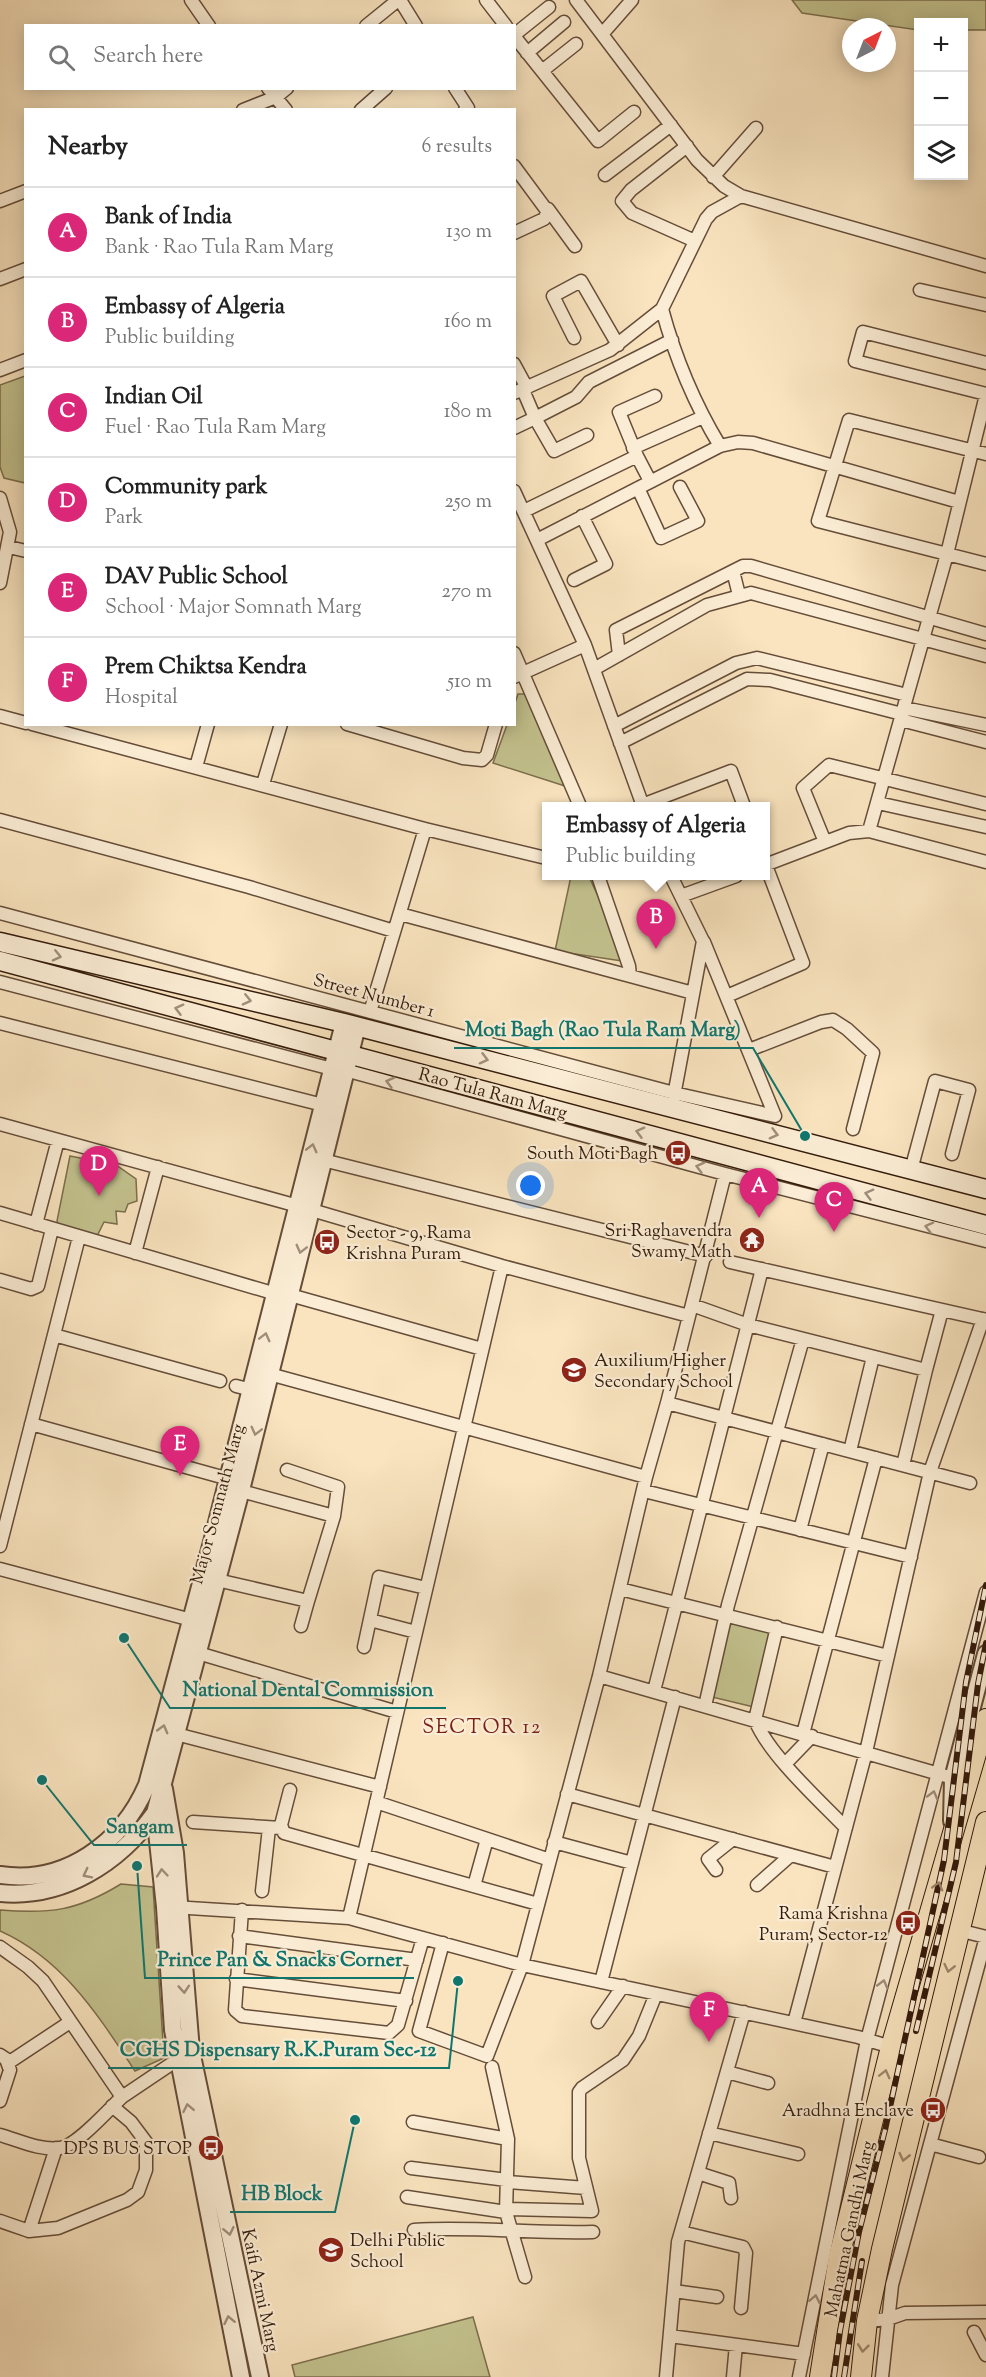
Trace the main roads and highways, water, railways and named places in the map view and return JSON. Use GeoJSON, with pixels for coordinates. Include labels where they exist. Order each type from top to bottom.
{"type":"FeatureCollection","features":[{"type":"Feature","properties":{"kind":"main road","name":"Rao Tula Ram Marg"},"geometry":{"type":"LineString","coordinates":[[0,942],[673,1100],[986,1190]]}},
{"type":"Feature","properties":{"kind":"main road","name":"Rao Tula Ram Marg"},"geometry":{"type":"LineString","coordinates":[[0,961],[341,1061],[986,1225]]}},
{"type":"Feature","properties":{"kind":"main road","name":"Mahatma Gandhi Marg"},"geometry":{"type":"LineString","coordinates":[[820,2377],[839,2257],[891,2047],[986,1719]]}},
{"type":"Feature","properties":{"kind":"main road","name":"Mahatma Gandhi Marg"},"geometry":{"type":"LineString","coordinates":[[861,2377],[867,2321],[958,1930],[986,1822]]}},
{"type":"Feature","properties":{"kind":"railway"},"geometry":{"type":"LineString","coordinates":[[834,2377],[840,2331],[859,2232],[885,2130],[944,1860],[966,1682],[986,1585]]}},
{"type":"Feature","properties":{"kind":"railway"},"geometry":{"type":"LineString","coordinates":[[916,2031],[956,1862],[978,1684],[986,1643]]}},
{"type":"Feature","properties":{"kind":"railway"},"geometry":{"type":"LineString","coordinates":[[844,2377],[862,2261]]}},
{"type":"Feature","properties":{"kind":"place","name":"Embassy of Algeria"},"geometry":{"type":"Point","coordinates":[656,949]}},
{"type":"Feature","properties":{"kind":"place","name":"Moti Bagh (Rao Tula Ram Marg)"},"geometry":{"type":"Point","coordinates":[805,1136]}},
{"type":"Feature","properties":{"kind":"place","name":"South Moti Bagh"},"geometry":{"type":"Point","coordinates":[678,1153]}},
{"type":"Feature","properties":{"kind":"place","name":"Community park"},"geometry":{"type":"Point","coordinates":[99,1196]}},
{"type":"Feature","properties":{"kind":"place","name":"Bank of India"},"geometry":{"type":"Point","coordinates":[759,1218]}},
{"type":"Feature","properties":{"kind":"place","name":"Indian Oil"},"geometry":{"type":"Point","coordinates":[834,1232]}},
{"type":"Feature","properties":{"kind":"place","name":"Sri Raghavendra Swamy Math"},"geometry":{"type":"Point","coordinates":[752,1240]}},
{"type":"Feature","properties":{"kind":"place","name":"Sector - 9, Rama Krishna Puram"},"geometry":{"type":"Point","coordinates":[327,1242]}},
{"type":"Feature","properties":{"kind":"place","name":"Auxilium Higher Secondary School"},"geometry":{"type":"Point","coordinates":[574,1370]}},
{"type":"Feature","properties":{"kind":"place","name":"DAV Public School"},"geometry":{"type":"Point","coordinates":[180,1476]}},
{"type":"Feature","properties":{"kind":"place","name":"National Dental Commission"},"geometry":{"type":"Point","coordinates":[124,1638]}},
{"type":"Feature","properties":{"kind":"place","name":"Sangam"},"geometry":{"type":"Point","coordinates":[42,1780]}},
{"type":"Feature","properties":{"kind":"place","name":"Prince Pan & Snacks Corner"},"geometry":{"type":"Point","coordinates":[137,1866]}},
{"type":"Feature","properties":{"kind":"place","name":"Rama Krishna Puram, Sector-12"},"geometry":{"type":"Point","coordinates":[908,1923]}},
{"type":"Feature","properties":{"kind":"place","name":"CGHS Dispensary R.K.Puram Sec-12"},"geometry":{"type":"Point","coordinates":[458,1981]}},
{"type":"Feature","properties":{"kind":"place","name":"Prem Chiktsa Kendra"},"geometry":{"type":"Point","coordinates":[709,2042]}},
{"type":"Feature","properties":{"kind":"place","name":"Aradhna Enclave"},"geometry":{"type":"Point","coordinates":[933,2110]}},
{"type":"Feature","properties":{"kind":"place","name":"HB Block"},"geometry":{"type":"Point","coordinates":[355,2120]}},
{"type":"Feature","properties":{"kind":"place","name":"DPS BUS STOP"},"geometry":{"type":"Point","coordinates":[211,2148]}},
{"type":"Feature","properties":{"kind":"place","name":"Delhi Public School"},"geometry":{"type":"Point","coordinates":[331,2250]}},
{"type":"Feature","properties":{"kind":"district","name":"SECTOR 12"},"geometry":{"type":"Point","coordinates":[482,1726]}}]}
